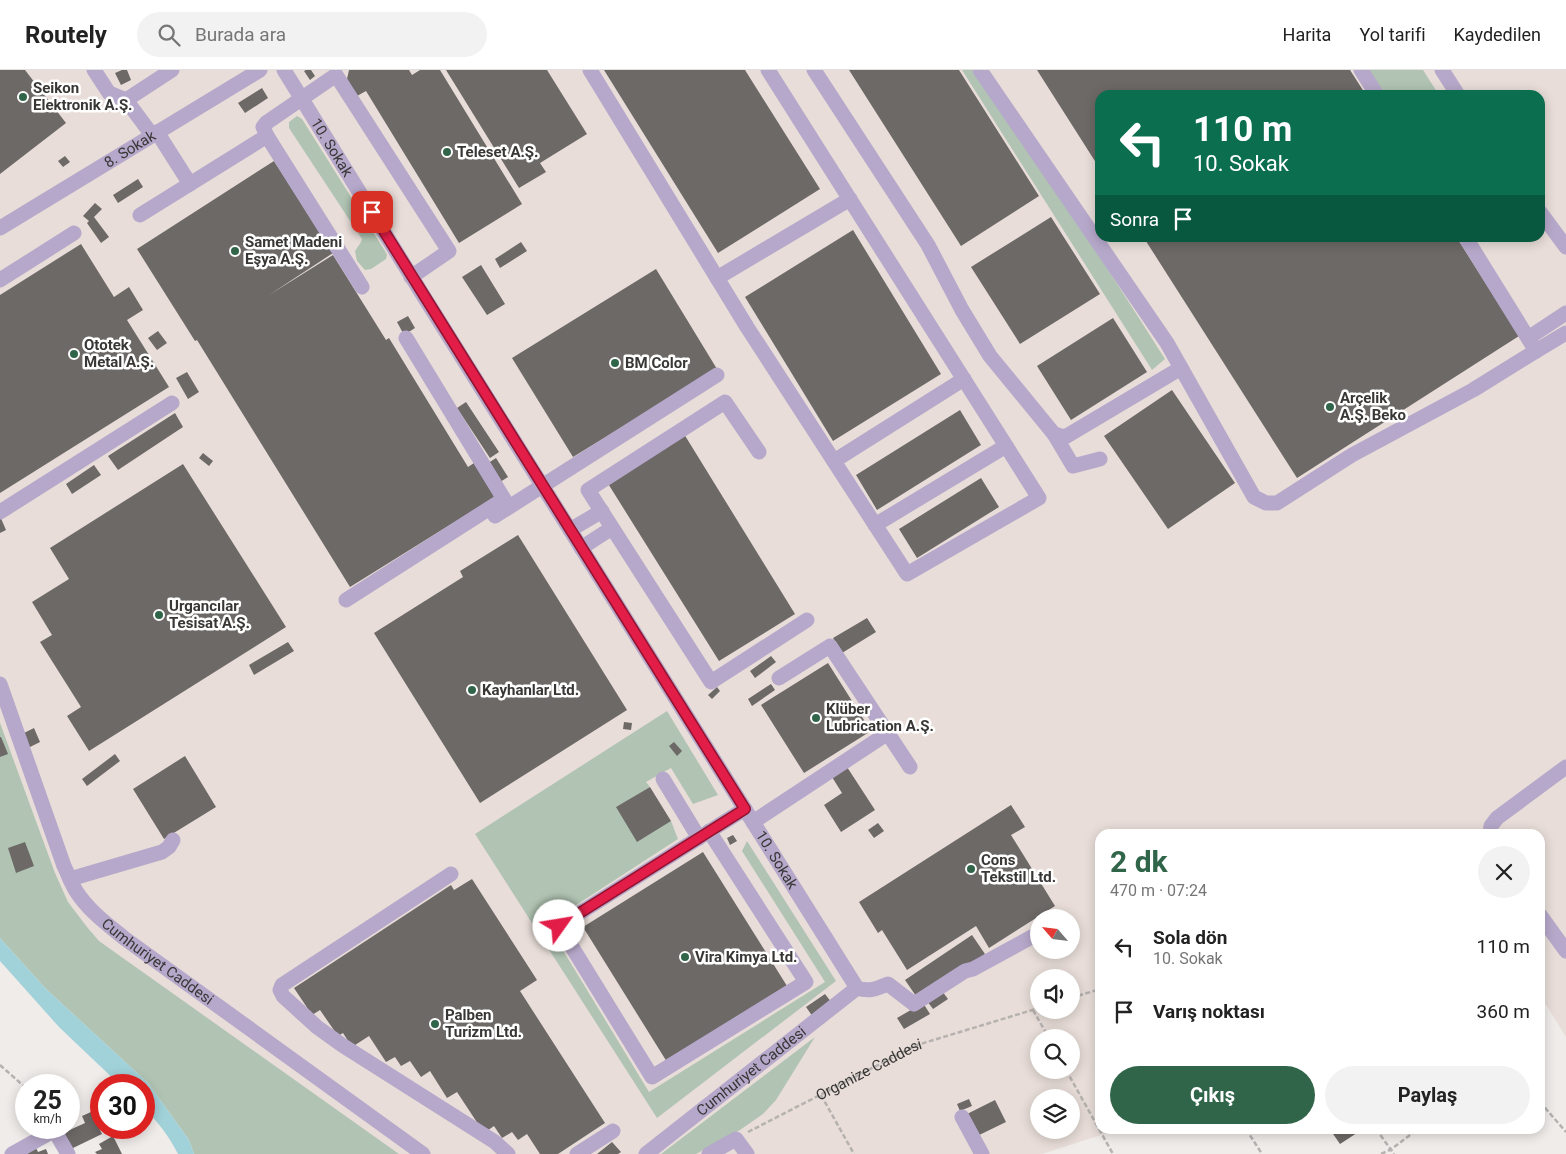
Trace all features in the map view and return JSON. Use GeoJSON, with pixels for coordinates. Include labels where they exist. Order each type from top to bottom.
{"type":"FeatureCollection","features":[{"type":"Feature","properties":{"kind":"street"},"geometry":{"type":"LineString","coordinates":[[94,70],[109,93],[126,100],[154,134],[190,184]]}},
{"type":"Feature","properties":{"kind":"street"},"geometry":{"type":"LineString","coordinates":[[126,100],[172,70]]}},
{"type":"Feature","properties":{"kind":"street","name":"8. Sokak"},"geometry":{"type":"LineString","coordinates":[[0,228],[260,70]]}},
{"type":"Feature","properties":{"kind":"street","name":"10. Sokak"},"geometry":{"type":"LineString","coordinates":[[284,70],[411,277],[857,988]]}},
{"type":"Feature","properties":{"kind":"street"},"geometry":{"type":"LineString","coordinates":[[590,70],[747,327],[907,574],[1039,498],[768,70]]}},
{"type":"Feature","properties":{"kind":"street"},"geometry":{"type":"LineString","coordinates":[[814,70],[928,245],[962,310],[990,356],[1054,434],[1073,466],[1100,459]]}},
{"type":"Feature","properties":{"kind":"street"},"geometry":{"type":"LineString","coordinates":[[980,70],[1095,239]]}},
{"type":"Feature","properties":{"kind":"street"},"geometry":{"type":"LineString","coordinates":[[1361,70],[1374,90]]}},
{"type":"Feature","properties":{"kind":"street"},"geometry":{"type":"LineString","coordinates":[[1442,70],[1455,90]]}},
{"type":"Feature","properties":{"kind":"street"},"geometry":{"type":"LineString","coordinates":[[362,288],[263,127],[266,123],[336,75],[449,252],[411,277]]}},
{"type":"Feature","properties":{"kind":"street"},"geometry":{"type":"LineString","coordinates":[[140,216],[267,136]]}},
{"type":"Feature","properties":{"kind":"street"},"geometry":{"type":"LineString","coordinates":[[718,278],[850,199]]}},
{"type":"Feature","properties":{"kind":"street"},"geometry":{"type":"LineString","coordinates":[[1545,216],[1561,230],[1566,247]]}},
{"type":"Feature","properties":{"kind":"street"},"geometry":{"type":"LineString","coordinates":[[0,280],[74,233]]}},
{"type":"Feature","properties":{"kind":"street"},"geometry":{"type":"LineString","coordinates":[[1097,242],[1166,343],[1254,496],[1266,503],[1277,503],[1352,454],[1473,390],[1532,345],[1566,313]]}},
{"type":"Feature","properties":{"kind":"street"},"geometry":{"type":"LineString","coordinates":[[1468,242],[1532,345]]}},
{"type":"Feature","properties":{"kind":"street"},"geometry":{"type":"LineString","coordinates":[[1532,345],[1566,333]]}},
{"type":"Feature","properties":{"kind":"street"},"geometry":{"type":"LineString","coordinates":[[346,600],[504,499],[406,338]]}},
{"type":"Feature","properties":{"kind":"street"},"geometry":{"type":"LineString","coordinates":[[1054,434],[1065,437],[1181,368]]}},
{"type":"Feature","properties":{"kind":"street"},"geometry":{"type":"LineString","coordinates":[[468,523],[475,524],[494,517],[717,374]]}},
{"type":"Feature","properties":{"kind":"street"},"geometry":{"type":"LineString","coordinates":[[834,461],[964,379]]}},
{"type":"Feature","properties":{"kind":"street"},"geometry":{"type":"LineString","coordinates":[[759,452],[725,402],[588,490],[710,682],[807,620]]}},
{"type":"Feature","properties":{"kind":"street"},"geometry":{"type":"LineString","coordinates":[[0,512],[172,403]]}},
{"type":"Feature","properties":{"kind":"street"},"geometry":{"type":"LineString","coordinates":[[876,525],[1006,446]]}},
{"type":"Feature","properties":{"kind":"street"},"geometry":{"type":"LineString","coordinates":[[570,530],[602,512]]}},
{"type":"Feature","properties":{"kind":"street"},"geometry":{"type":"LineString","coordinates":[[581,548],[612,528]]}},
{"type":"Feature","properties":{"kind":"street"},"geometry":{"type":"LineString","coordinates":[[779,678],[830,646],[910,767]]}},
{"type":"Feature","properties":{"kind":"street","name":"Cumhuriyet Caddesi"},"geometry":{"type":"LineString","coordinates":[[0,684],[64,866],[76,890],[101,920],[423,1154]]}},
{"type":"Feature","properties":{"kind":"street"},"geometry":{"type":"LineString","coordinates":[[753,822],[888,733]]}},
{"type":"Feature","properties":{"kind":"street"},"geometry":{"type":"LineString","coordinates":[[1491,829],[1497,818],[1566,768]]}},
{"type":"Feature","properties":{"kind":"street"},"geometry":{"type":"LineString","coordinates":[[663,779],[704,834],[806,982],[652,1077],[559,926],[704,834],[745,809]]}},
{"type":"Feature","properties":{"kind":"street"},"geometry":{"type":"LineString","coordinates":[[70,879],[162,852],[169,847],[173,840]]}},
{"type":"Feature","properties":{"kind":"street"},"geometry":{"type":"LineString","coordinates":[[451,874],[282,985],[280,990],[283,996],[317,1027],[342,1045],[495,1142],[508,1154]]}},
{"type":"Feature","properties":{"kind":"street"},"geometry":{"type":"LineString","coordinates":[[1545,922],[1566,951]]}},
{"type":"Feature","properties":{"kind":"street"},"geometry":{"type":"LineString","coordinates":[[857,988],[872,990],[888,984],[914,1004],[965,971],[973,969],[1030,938]]}},
{"type":"Feature","properties":{"kind":"street","name":"Cumhuriyet Caddesi"},"geometry":{"type":"LineString","coordinates":[[646,1154],[857,988]]}},
{"type":"Feature","properties":{"kind":"street"},"geometry":{"type":"LineString","coordinates":[[962,1117],[982,1154]]}},
{"type":"Feature","properties":{"kind":"street"},"geometry":{"type":"LineString","coordinates":[[577,1154],[613,1131]]}},
{"type":"Feature","properties":{"kind":"street"},"geometry":{"type":"LineString","coordinates":[[12,1154],[37,1139]]}},
{"type":"Feature","properties":{"kind":"street"},"geometry":{"type":"LineString","coordinates":[[60,1139],[68,1154]]}},
{"type":"Feature","properties":{"kind":"street"},"geometry":{"type":"LineString","coordinates":[[709,1154],[736,1139],[747,1154]]}},
{"type":"Feature","properties":{"kind":"path"},"geometry":{"type":"LineString","coordinates":[[1080,995],[1095,991]]}},
{"type":"Feature","properties":{"kind":"path","name":"Organize Caddesi"},"geometry":{"type":"LineString","coordinates":[[736,1139],[917,1045],[1030,1011]]}},
{"type":"Feature","properties":{"kind":"path"},"geometry":{"type":"LineString","coordinates":[[0,1065],[15,1078]]}},
{"type":"Feature","properties":{"kind":"path"},"geometry":{"type":"LineString","coordinates":[[1071,1079],[1095,1123]]}},
{"type":"Feature","properties":{"kind":"path"},"geometry":{"type":"LineString","coordinates":[[821,1095],[854,1154]]}},
{"type":"Feature","properties":{"kind":"path"},"geometry":{"type":"LineString","coordinates":[[1545,1108],[1566,1132]]}},
{"type":"Feature","properties":{"kind":"path"},"geometry":{"type":"LineString","coordinates":[[1101,1134],[1112,1154]]}},
{"type":"Feature","properties":{"kind":"path"},"geometry":{"type":"LineString","coordinates":[[1249,1134],[1262,1154]]}},
{"type":"Feature","properties":{"kind":"path"},"geometry":{"type":"LineString","coordinates":[[1379,1134],[1394,1154]]}},
{"type":"Feature","properties":{"kind":"path"},"geometry":{"type":"LineString","coordinates":[[1381,1154],[1390,1150],[1411,1134]]}},
{"type":"Feature","properties":{"kind":"shaded area"},"geometry":{"type":"Polygon","coordinates":[[[0,70],[1566,70],[1566,1037],[1545,1003],[1545,829],[1095,829],[1095,1134],[1104,1134],[1042,1154],[321,1154],[41,925],[0,825],[0,70]]]}},
{"type":"Feature","properties":{"kind":"green space"},"geometry":{"type":"Polygon","coordinates":[[[962,70],[981,70],[1165,359],[1152,370],[962,70]]]}},
{"type":"Feature","properties":{"kind":"green space"},"geometry":{"type":"Polygon","coordinates":[[[1366,70],[1423,70],[1436,90],[1378,90],[1366,70]]]}},
{"type":"Feature","properties":{"kind":"green space"},"geometry":{"type":"Polygon","coordinates":[[[297,116],[302,119],[387,255],[386,259],[371,269],[365,270],[357,261],[355,251],[362,239],[289,128],[289,122],[297,116]]]}},
{"type":"Feature","properties":{"kind":"green space"},"geometry":{"type":"Polygon","coordinates":[[[667,711],[718,795],[693,804],[671,768],[646,782],[650,787],[617,807],[671,821],[678,839],[547,924],[649,1092],[825,982],[742,851],[747,841],[836,981],[657,1118],[475,834],[667,711]]]}},
{"type":"Feature","properties":{"kind":"green space"},"geometry":{"type":"Polygon","coordinates":[[[0,723],[55,873],[68,902],[99,941],[399,1154],[194,1154],[189,1140],[155,1093],[155,1074],[138,1074],[46,989],[0,938],[0,723]]]}},
{"type":"Feature","properties":{"kind":"green space"},"geometry":{"type":"Polygon","coordinates":[[[815,1037],[776,1100],[763,1114],[740,1130],[696,1154],[661,1154],[815,1037]]]}},
{"type":"Feature","properties":{"kind":"water"},"geometry":{"type":"Polygon","coordinates":[[[0,938],[46,989],[138,1074],[108,1074],[59,1027],[0,961],[0,938]]]}},
{"type":"Feature","properties":{"kind":"water"},"geometry":{"type":"Polygon","coordinates":[[[155,1093],[189,1140],[194,1154],[178,1154],[155,1120],[155,1093]]]}},
{"type":"Feature","properties":{"kind":"building","name":"Seikon Elektronik A.Ş."},"geometry":{"type":"Polygon","coordinates":[[[0,70],[25,70],[66,123],[0,174],[0,70]]]}},
{"type":"Feature","properties":{"kind":"building"},"geometry":{"type":"Polygon","coordinates":[[[127,70],[131,80],[121,85],[115,73],[127,70]]]}},
{"type":"Feature","properties":{"kind":"building"},"geometry":{"type":"Polygon","coordinates":[[[311,70],[315,76],[310,80],[304,71],[311,70]]]}},
{"type":"Feature","properties":{"kind":"building","name":"Teleset A.Ş."},"geometry":{"type":"Polygon","coordinates":[[[349,70],[409,70],[412,75],[420,70],[440,70],[522,204],[459,243],[366,91],[357,96],[347,79],[349,70]]]}},
{"type":"Feature","properties":{"kind":"building"},"geometry":{"type":"Polygon","coordinates":[[[446,70],[547,70],[587,134],[540,163],[546,172],[519,188],[446,70]]]}},
{"type":"Feature","properties":{"kind":"building"},"geometry":{"type":"Polygon","coordinates":[[[604,70],[745,70],[820,189],[718,253],[604,70]]]}},
{"type":"Feature","properties":{"kind":"building"},"geometry":{"type":"Polygon","coordinates":[[[849,70],[959,70],[1039,196],[961,246],[849,70]]]}},
{"type":"Feature","properties":{"kind":"building"},"geometry":{"type":"Polygon","coordinates":[[[1037,70],[1350,70],[1363,90],[1095,90],[1095,161],[1037,70]]]}},
{"type":"Feature","properties":{"kind":"building"},"geometry":{"type":"Polygon","coordinates":[[[262,88],[268,98],[245,113],[238,103],[262,88]]]}},
{"type":"Feature","properties":{"kind":"building"},"geometry":{"type":"Polygon","coordinates":[[[65,156],[70,162],[63,167],[58,161],[65,156]]]}},
{"type":"Feature","properties":{"kind":"building"},"geometry":{"type":"Polygon","coordinates":[[[274,161],[333,253],[269,295],[333,255],[386,340],[389,338],[468,467],[477,461],[498,495],[350,587],[197,340],[195,341],[137,249],[274,161]]]}},
{"type":"Feature","properties":{"kind":"building"},"geometry":{"type":"Polygon","coordinates":[[[138,179],[143,187],[118,203],[113,195],[138,179]]]}},
{"type":"Feature","properties":{"kind":"building"},"geometry":{"type":"Polygon","coordinates":[[[95,203],[102,209],[94,217],[109,237],[101,243],[87,223],[89,221],[83,216],[95,203]]]}},
{"type":"Feature","properties":{"kind":"building"},"geometry":{"type":"Polygon","coordinates":[[[1051,217],[1100,294],[1020,344],[971,267],[1051,217]]]}},
{"type":"Feature","properties":{"kind":"building"},"geometry":{"type":"Polygon","coordinates":[[[853,230],[941,374],[833,441],[745,297],[853,230]]]}},
{"type":"Feature","properties":{"kind":"building"},"geometry":{"type":"Polygon","coordinates":[[[521,242],[527,251],[500,268],[495,259],[521,242]]]}},
{"type":"Feature","properties":{"kind":"building","name":"Arçelik A.Ş. Beko"},"geometry":{"type":"Polygon","coordinates":[[[1147,242],[1460,242],[1519,336],[1297,478],[1147,242]]]}},
{"type":"Feature","properties":{"kind":"building","name":"Ototek Metal A.Ş."},"geometry":{"type":"Polygon","coordinates":[[[81,244],[114,297],[129,287],[143,310],[127,320],[169,387],[0,493],[0,295],[81,244]]]}},
{"type":"Feature","properties":{"kind":"building"},"geometry":{"type":"Polygon","coordinates":[[[481,265],[505,304],[487,315],[462,277],[481,265]]]}},
{"type":"Feature","properties":{"kind":"building","name":"BM Color"},"geometry":{"type":"Polygon","coordinates":[[[656,269],[717,369],[573,457],[512,358],[656,269]]]}},
{"type":"Feature","properties":{"kind":"building"},"geometry":{"type":"Polygon","coordinates":[[[408,316],[415,328],[404,335],[397,322],[408,316]]]}},
{"type":"Feature","properties":{"kind":"building"},"geometry":{"type":"Polygon","coordinates":[[[1113,318],[1147,372],[1071,420],[1037,366],[1113,318]]]}},
{"type":"Feature","properties":{"kind":"building"},"geometry":{"type":"Polygon","coordinates":[[[158,331],[167,343],[157,350],[148,338],[158,331]]]}},
{"type":"Feature","properties":{"kind":"building"},"geometry":{"type":"Polygon","coordinates":[[[187,372],[199,392],[188,399],[176,378],[187,372]]]}},
{"type":"Feature","properties":{"kind":"building"},"geometry":{"type":"Polygon","coordinates":[[[1172,390],[1235,483],[1168,529],[1104,436],[1172,390]]]}},
{"type":"Feature","properties":{"kind":"building"},"geometry":{"type":"Polygon","coordinates":[[[466,402],[499,452],[490,458],[457,408],[466,402]]]}},
{"type":"Feature","properties":{"kind":"building"},"geometry":{"type":"Polygon","coordinates":[[[960,410],[981,445],[877,510],[856,475],[960,410]]]}},
{"type":"Feature","properties":{"kind":"building"},"geometry":{"type":"Polygon","coordinates":[[[175,413],[183,427],[118,470],[108,456],[175,413]]]}},
{"type":"Feature","properties":{"kind":"building"},"geometry":{"type":"Polygon","coordinates":[[[684,434],[795,614],[719,661],[607,482],[684,434]]]}},
{"type":"Feature","properties":{"kind":"building"},"geometry":{"type":"Polygon","coordinates":[[[203,453],[213,461],[209,466],[199,458],[203,453]]]}},
{"type":"Feature","properties":{"kind":"building"},"geometry":{"type":"Polygon","coordinates":[[[496,458],[508,477],[497,484],[485,465],[496,458]]]}},
{"type":"Feature","properties":{"kind":"building","name":"Urgancılar Tesisat A.Ş."},"geometry":{"type":"Polygon","coordinates":[[[183,464],[286,627],[89,751],[67,716],[81,707],[40,642],[52,635],[32,602],[69,579],[50,548],[183,464]]]}},
{"type":"Feature","properties":{"kind":"building"},"geometry":{"type":"Polygon","coordinates":[[[94,465],[101,475],[72,494],[66,484],[94,465]]]}},
{"type":"Feature","properties":{"kind":"building"},"geometry":{"type":"Polygon","coordinates":[[[981,478],[999,507],[917,558],[899,529],[981,478]]]}},
{"type":"Feature","properties":{"kind":"building"},"geometry":{"type":"Polygon","coordinates":[[[0,516],[6,530],[0,533],[0,516]]]}},
{"type":"Feature","properties":{"kind":"building"},"geometry":{"type":"Polygon","coordinates":[[[518,535],[627,710],[480,803],[374,633],[463,577],[460,571],[518,535]]]}},
{"type":"Feature","properties":{"kind":"building"},"geometry":{"type":"Polygon","coordinates":[[[867,618],[876,632],[842,653],[833,638],[867,618]]]}},
{"type":"Feature","properties":{"kind":"building"},"geometry":{"type":"Polygon","coordinates":[[[288,642],[294,651],[254,675],[249,665],[288,642]]]}},
{"type":"Feature","properties":{"kind":"building"},"geometry":{"type":"Polygon","coordinates":[[[771,656],[776,662],[755,678],[750,671],[771,656]]]}},
{"type":"Feature","properties":{"kind":"building","name":"Klüber Lubrication A.Ş."},"geometry":{"type":"Polygon","coordinates":[[[828,663],[871,731],[804,773],[761,705],[828,663]]]}},
{"type":"Feature","properties":{"kind":"building"},"geometry":{"type":"Polygon","coordinates":[[[771,684],[775,690],[752,706],[748,699],[771,684]]]}},
{"type":"Feature","properties":{"kind":"building"},"geometry":{"type":"Polygon","coordinates":[[[717,687],[720,691],[712,699],[708,695],[717,687]]]}},
{"type":"Feature","properties":{"kind":"building"},"geometry":{"type":"Polygon","coordinates":[[[624,722],[632,723],[631,730],[623,729],[624,722]]]}},
{"type":"Feature","properties":{"kind":"building"},"geometry":{"type":"Polygon","coordinates":[[[34,728],[40,742],[28,748],[22,734],[34,728]]]}},
{"type":"Feature","properties":{"kind":"building"},"geometry":{"type":"Polygon","coordinates":[[[0,737],[8,754],[0,757],[0,737]]]}},
{"type":"Feature","properties":{"kind":"building"},"geometry":{"type":"Polygon","coordinates":[[[674,742],[682,751],[677,756],[669,746],[674,742]]]}},
{"type":"Feature","properties":{"kind":"building"},"geometry":{"type":"Polygon","coordinates":[[[115,754],[120,761],[87,786],[82,779],[115,754]]]}},
{"type":"Feature","properties":{"kind":"building"},"geometry":{"type":"Polygon","coordinates":[[[185,756],[216,807],[164,839],[133,789],[185,756]]]}},
{"type":"Feature","properties":{"kind":"building"},"geometry":{"type":"Polygon","coordinates":[[[847,767],[875,810],[841,832],[824,805],[842,793],[832,777],[847,767]]]}},
{"type":"Feature","properties":{"kind":"building"},"geometry":{"type":"Polygon","coordinates":[[[650,787],[671,821],[637,842],[616,807],[650,787]]]}},
{"type":"Feature","properties":{"kind":"building","name":"Cons Tekstil Ltd."},"geometry":{"type":"Polygon","coordinates":[[[1011,805],[1025,827],[1011,835],[1055,906],[1050,909],[1030,909],[1030,922],[989,948],[976,926],[907,970],[882,930],[878,933],[859,902],[1011,805]]]}},
{"type":"Feature","properties":{"kind":"building"},"geometry":{"type":"Polygon","coordinates":[[[878,823],[884,831],[874,838],[868,830],[878,823]]]}},
{"type":"Feature","properties":{"kind":"building"},"geometry":{"type":"Polygon","coordinates":[[[733,835],[737,841],[730,845],[727,838],[733,835]]]}},
{"type":"Feature","properties":{"kind":"building"},"geometry":{"type":"Polygon","coordinates":[[[25,842],[34,866],[16,873],[8,848],[25,842]]]}},
{"type":"Feature","properties":{"kind":"building","name":"Vira Kimya Ltd."},"geometry":{"type":"Polygon","coordinates":[[[703,852],[787,986],[667,1062],[583,927],[703,852]]]}},
{"type":"Feature","properties":{"kind":"building","name":"Palben Turizm Ltd."},"geometry":{"type":"Polygon","coordinates":[[[472,879],[537,980],[520,991],[605,1123],[558,1154],[540,1154],[527,1134],[518,1140],[512,1132],[502,1138],[494,1126],[484,1133],[457,1092],[447,1098],[430,1071],[421,1077],[410,1061],[401,1066],[395,1057],[386,1062],[369,1036],[352,1047],[343,1033],[338,1036],[320,1010],[312,1015],[294,988],[451,885],[454,890],[472,879]]]}},
{"type":"Feature","properties":{"kind":"building"},"geometry":{"type":"Polygon","coordinates":[[[972,935],[985,954],[918,999],[905,980],[972,935]]]}},
{"type":"Feature","properties":{"kind":"building"},"geometry":{"type":"Polygon","coordinates":[[[942,991],[948,999],[933,1009],[927,1001],[942,991]]]}},
{"type":"Feature","properties":{"kind":"building"},"geometry":{"type":"Polygon","coordinates":[[[825,994],[832,1003],[813,1017],[806,1007],[825,994]]]}},
{"type":"Feature","properties":{"kind":"building"},"geometry":{"type":"Polygon","coordinates":[[[923,1003],[930,1014],[904,1029],[897,1018],[923,1003]]]}},
{"type":"Feature","properties":{"kind":"building"},"geometry":{"type":"Polygon","coordinates":[[[969,1099],[972,1106],[960,1111],[957,1104],[969,1099]]]}},
{"type":"Feature","properties":{"kind":"building"},"geometry":{"type":"Polygon","coordinates":[[[995,1100],[1006,1122],[971,1139],[961,1117],[995,1100]]]}},
{"type":"Feature","properties":{"kind":"building"},"geometry":{"type":"Polygon","coordinates":[[[90,1112],[90,1139],[92,1139],[71,1149],[66,1139],[80,1139],[80,1125],[85,1123],[82,1116],[90,1112]]]}},
{"type":"Feature","properties":{"kind":"building"},"geometry":{"type":"Polygon","coordinates":[[[1333,1134],[1355,1134],[1340,1144],[1333,1134]]]}},
{"type":"Feature","properties":{"kind":"building"},"geometry":{"type":"Polygon","coordinates":[[[108,1139],[114,1139],[122,1154],[97,1154],[95,1152],[102,1149],[99,1144],[108,1139]]]}},
{"type":"Feature","properties":{"kind":"building"},"geometry":{"type":"Polygon","coordinates":[[[612,1142],[621,1152],[618,1154],[597,1154],[612,1142]]]}},
{"type":"Feature","properties":{"kind":"building"},"geometry":{"type":"Polygon","coordinates":[[[36,1148],[38,1152],[46,1149],[48,1154],[22,1154],[36,1148]]]}},
{"type":"Feature","properties":{"kind":"place","name":"Seikon Elektronik A.Ş."},"geometry":{"type":"Point","coordinates":[23,97]}},
{"type":"Feature","properties":{"kind":"place","name":"Teleset A.Ş."},"geometry":{"type":"Point","coordinates":[447,152]}},
{"type":"Feature","properties":{"kind":"place","name":"Samet Madeni Eşya A.Ş."},"geometry":{"type":"Point","coordinates":[235,251]}},
{"type":"Feature","properties":{"kind":"place","name":"Ototek Metal A.Ş."},"geometry":{"type":"Point","coordinates":[74,354]}},
{"type":"Feature","properties":{"kind":"place","name":"BM Color"},"geometry":{"type":"Point","coordinates":[615,363]}},
{"type":"Feature","properties":{"kind":"place","name":"Arçelik A.Ş. Beko"},"geometry":{"type":"Point","coordinates":[1330,407]}},
{"type":"Feature","properties":{"kind":"place","name":"Urgancılar Tesisat A.Ş."},"geometry":{"type":"Point","coordinates":[159,615]}},
{"type":"Feature","properties":{"kind":"place","name":"Kayhanlar Ltd."},"geometry":{"type":"Point","coordinates":[472,690]}},
{"type":"Feature","properties":{"kind":"place","name":"Klüber Lubrication A.Ş."},"geometry":{"type":"Point","coordinates":[816,718]}},
{"type":"Feature","properties":{"kind":"place","name":"Cons Tekstil Ltd."},"geometry":{"type":"Point","coordinates":[971,869]}},
{"type":"Feature","properties":{"kind":"place","name":"Vira Kimya Ltd."},"geometry":{"type":"Point","coordinates":[685,957]}},
{"type":"Feature","properties":{"kind":"place","name":"Palben Turizm Ltd."},"geometry":{"type":"Point","coordinates":[435,1024]}},
{"type":"Feature","properties":{"kind":"route"},"geometry":{"type":"LineString","coordinates":[[372,212],[745,809],[559,926]]}}]}
